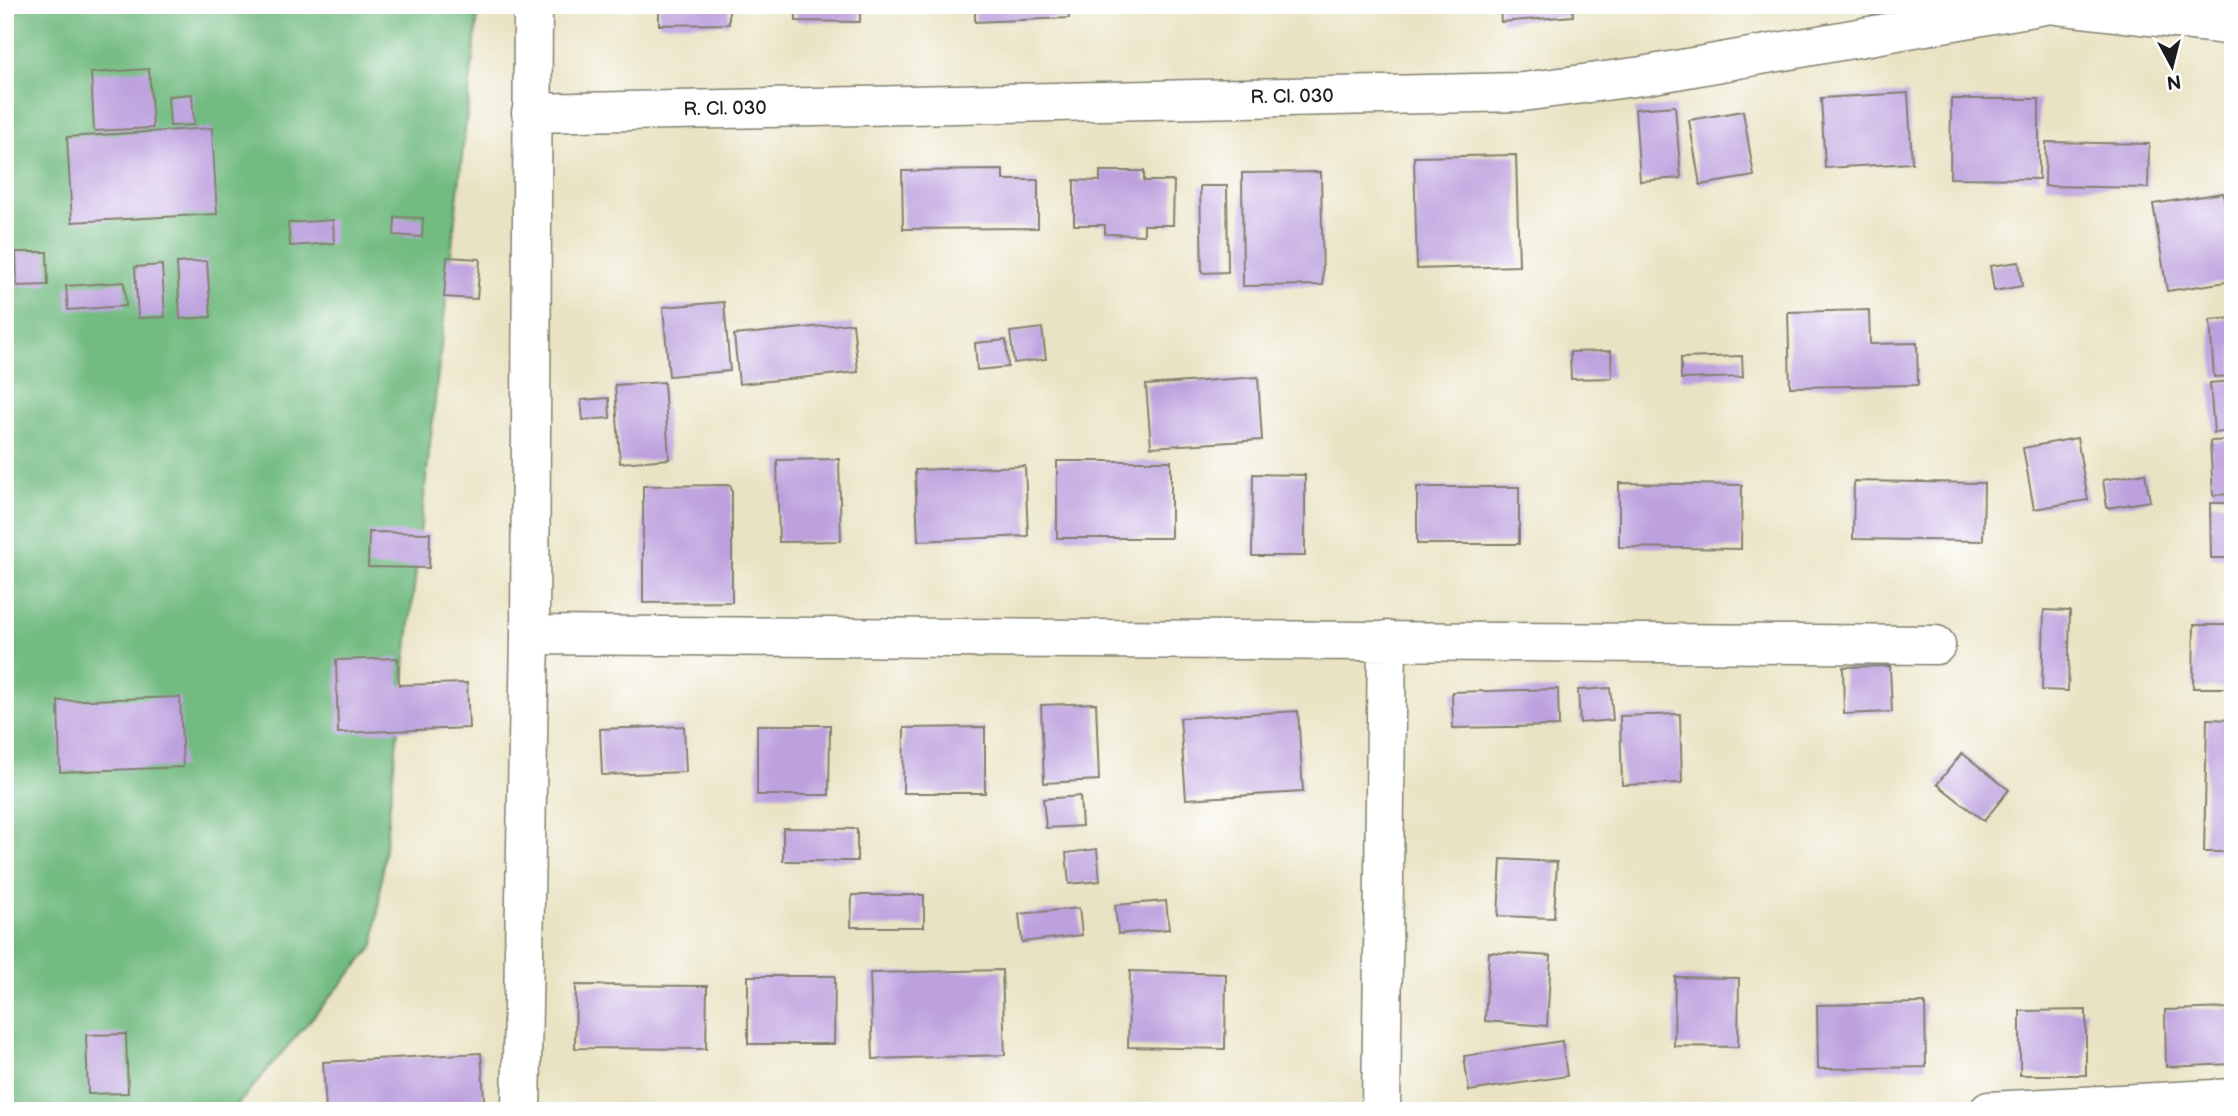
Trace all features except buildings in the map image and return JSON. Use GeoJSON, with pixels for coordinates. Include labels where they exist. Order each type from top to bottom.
{"type":"FeatureCollection","features":[{"type":"Feature","properties":{"kind":"street"},"geometry":{"type":"LineString","coordinates":[[521,1111],[530,635],[533,5]]}},
{"type":"Feature","properties":{"kind":"street","name":"R. Cl. 030"},"geometry":{"type":"LineString","coordinates":[[531,113],[1523,92],[1642,76],[2045,5]]}},
{"type":"Feature","properties":{"kind":"street"},"geometry":{"type":"LineString","coordinates":[[2054,5],[2233,26]]}},
{"type":"Feature","properties":{"kind":"street"},"geometry":{"type":"LineString","coordinates":[[530,635],[1936,645]]}},
{"type":"Feature","properties":{"kind":"street"},"geometry":{"type":"LineString","coordinates":[[1381,1111],[1387,640]]}},
{"type":"Feature","properties":{"kind":"street"},"geometry":{"type":"LineString","coordinates":[[1989,1111],[2233,1098]]}},
{"type":"Feature","properties":{"kind":"green space"},"geometry":{"type":"Polygon","coordinates":[[[5,5],[479,5],[374,946],[232,1111],[5,1111],[5,5]]]}}]}
